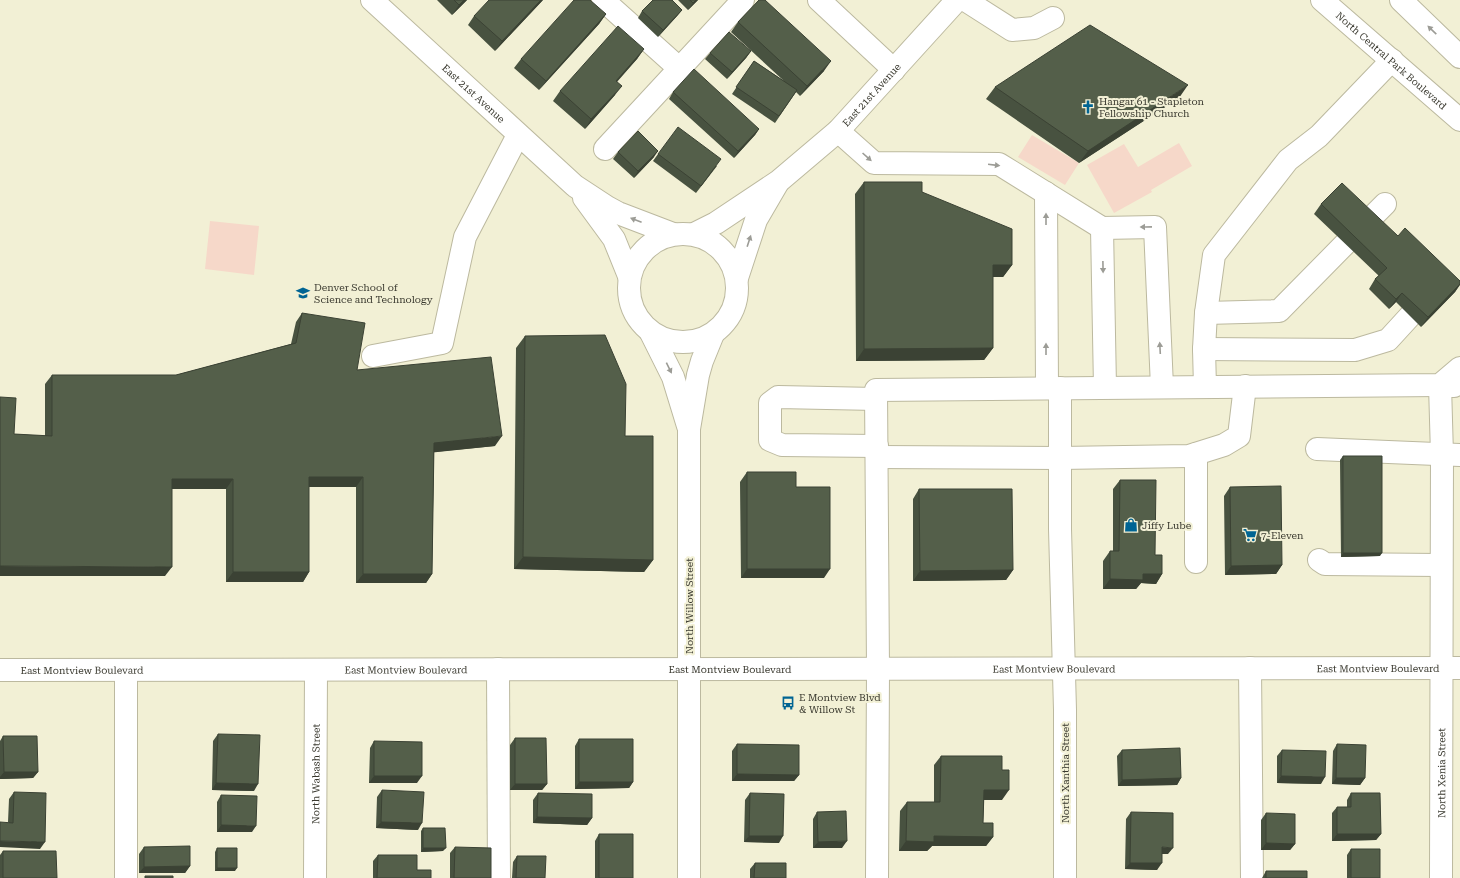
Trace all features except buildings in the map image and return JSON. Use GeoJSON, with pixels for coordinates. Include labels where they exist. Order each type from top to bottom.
{"type":"FeatureCollection","features":[{"type":"Feature","properties":{"kind":"street","name":"East 21st Avenue"},"geometry":{"type":"LineString","coordinates":[[372,0],[575,186],[618,213],[673,234]]}},
{"type":"Feature","properties":{"kind":"street"},"geometry":{"type":"LineString","coordinates":[[603,0],[680,69]]}},
{"type":"Feature","properties":{"kind":"street"},"geometry":{"type":"LineString","coordinates":[[605,149],[743,0]]}},
{"type":"Feature","properties":{"kind":"street"},"geometry":{"type":"LineString","coordinates":[[819,0],[894,70]]}},
{"type":"Feature","properties":{"kind":"street","name":"East 21st Avenue"},"geometry":{"type":"LineString","coordinates":[[694,234],[716,223],[779,181],[838,131],[957,0]]}},
{"type":"Feature","properties":{"kind":"street"},"geometry":{"type":"LineString","coordinates":[[965,0],[1012,30],[1034,28],[1053,18]]}},
{"type":"Feature","properties":{"kind":"street","name":"North Central Park Boulevard"},"geometry":{"type":"LineString","coordinates":[[1322,0],[1460,120]]}},
{"type":"Feature","properties":{"kind":"street"},"geometry":{"type":"LineString","coordinates":[[1401,0],[1460,57]]}},
{"type":"Feature","properties":{"kind":"street"},"geometry":{"type":"LineString","coordinates":[[1205,387],[1204,349],[1206,313],[1214,256],[1288,160],[1319,136],[1392,60]]}},
{"type":"Feature","properties":{"kind":"street"},"geometry":{"type":"LineString","coordinates":[[838,131],[874,163],[999,164],[1102,228],[1155,227],[1162,387]]}},
{"type":"Feature","properties":{"kind":"street"},"geometry":{"type":"LineString","coordinates":[[373,356],[442,343],[465,237],[518,135]]}},
{"type":"Feature","properties":{"kind":"street","name":"East 21st Avenue"},"geometry":{"type":"LineString","coordinates":[[737,278],[756,220],[779,181]]}},
{"type":"Feature","properties":{"kind":"street","name":"East 21st Avenue"},"geometry":{"type":"LineString","coordinates":[[575,186],[614,239],[628,276]]}},
{"type":"Feature","properties":{"kind":"street","name":"North Xanthia Street"},"geometry":{"type":"LineString","coordinates":[[1046,193],[1053,388],[1060,458],[1060,529],[1065,668],[1065,878]]}},
{"type":"Feature","properties":{"kind":"street"},"geometry":{"type":"LineString","coordinates":[[1367,222],[1385,204]]}},
{"type":"Feature","properties":{"kind":"street"},"geometry":{"type":"LineString","coordinates":[[1102,228],[1105,388]]}},
{"type":"Feature","properties":{"kind":"street"},"geometry":{"type":"LineString","coordinates":[[673,234],[694,234],[714,243],[729,258],[737,278],[737,299],[728,319],[713,334],[693,342],[671,342],[651,333],[636,318],[628,298],[628,276],[637,257],[653,242],[673,234]]}},
{"type":"Feature","properties":{"kind":"street"},"geometry":{"type":"LineString","coordinates":[[1206,313],[1279,311],[1345,244]]}},
{"type":"Feature","properties":{"kind":"street"},"geometry":{"type":"LineString","coordinates":[[1204,349],[1355,350],[1388,340],[1410,316]]}},
{"type":"Feature","properties":{"kind":"street","name":"North Willow Street"},"geometry":{"type":"LineString","coordinates":[[651,333],[673,377],[689,429]]}},
{"type":"Feature","properties":{"kind":"street","name":"North Willow Street"},"geometry":{"type":"LineString","coordinates":[[689,878],[689,429],[698,375],[713,334]]}},
{"type":"Feature","properties":{"kind":"street"},"geometry":{"type":"LineString","coordinates":[[877,878],[878,668],[876,390],[1245,386],[1450,386],[1460,368]]}},
{"type":"Feature","properties":{"kind":"street"},"geometry":{"type":"LineString","coordinates":[[876,399],[778,398],[770,403],[770,440],[782,445],[877,451],[1060,458],[1189,456],[1224,445],[1239,436],[1245,386]]}},
{"type":"Feature","properties":{"kind":"street","name":"North Xenia Street"},"geometry":{"type":"LineString","coordinates":[[1441,878],[1450,668],[1440,565],[1451,455],[1450,386]]}},
{"type":"Feature","properties":{"kind":"street"},"geometry":{"type":"LineString","coordinates":[[1317,449],[1451,455]]}},
{"type":"Feature","properties":{"kind":"street"},"geometry":{"type":"LineString","coordinates":[[1196,454],[1196,562]]}},
{"type":"Feature","properties":{"kind":"street"},"geometry":{"type":"LineString","coordinates":[[1319,560],[1325,564],[1440,565]]}},
{"type":"Feature","properties":{"kind":"street"},"geometry":{"type":"LineString","coordinates":[[1250,668],[1252,878]]}},
{"type":"Feature","properties":{"kind":"street","name":"East Montview Boulevard"},"geometry":{"type":"LineString","coordinates":[[0,670],[1450,668]]}},
{"type":"Feature","properties":{"kind":"street"},"geometry":{"type":"LineString","coordinates":[[498,669],[499,878]]}},
{"type":"Feature","properties":{"kind":"street"},"geometry":{"type":"LineString","coordinates":[[126,670],[126,878]]}},
{"type":"Feature","properties":{"kind":"street","name":"North Wabash Street"},"geometry":{"type":"LineString","coordinates":[[315,878],[316,670]]}},
{"type":"Feature","properties":{"kind":"shaded area"},"geometry":{"type":"Polygon","coordinates":[[[1032,135],[1079,163],[1065,185],[1018,157],[1032,135]]]}},
{"type":"Feature","properties":{"kind":"shaded area"},"geometry":{"type":"Polygon","coordinates":[[[1179,143],[1192,166],[1151,190],[1152,192],[1114,213],[1087,165],[1124,144],[1138,167],[1179,143]]]}},
{"type":"Feature","properties":{"kind":"shaded area"},"geometry":{"type":"Polygon","coordinates":[[[210,221],[259,226],[254,275],[205,269],[210,221]]]}},
{"type":"Feature","properties":{"kind":"place","name":"Hangar 61 - Stapleton Fellowship Church"},"geometry":{"type":"Point","coordinates":[1088,107]}},
{"type":"Feature","properties":{"kind":"place","name":"Denver School of Science and Technology"},"geometry":{"type":"Point","coordinates":[303,293]}},
{"type":"Feature","properties":{"kind":"place","name":"Jiffy Lube"},"geometry":{"type":"Point","coordinates":[1131,525]}},
{"type":"Feature","properties":{"kind":"place","name":"7-Eleven"},"geometry":{"type":"Point","coordinates":[1250,535]}},
{"type":"Feature","properties":{"kind":"place","name":"E Montview Blvd & Willow St"},"geometry":{"type":"Point","coordinates":[788,703]}}]}
